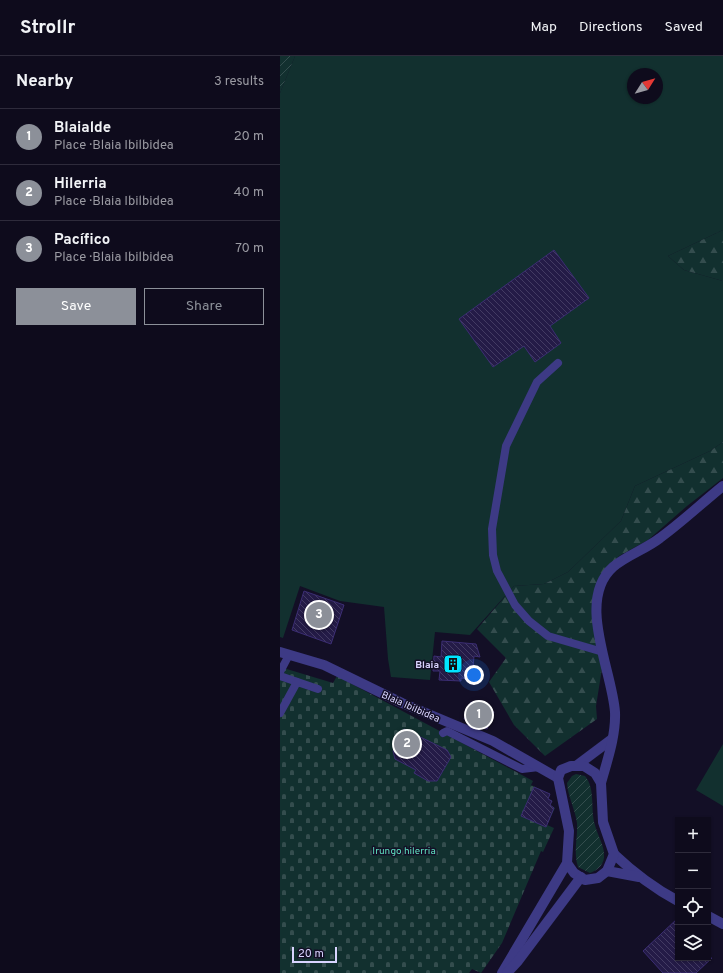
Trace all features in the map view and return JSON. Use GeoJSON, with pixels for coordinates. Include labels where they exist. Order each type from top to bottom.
{"type":"FeatureCollection","features":[{"type":"Feature","properties":{"kind":"street"},"geometry":{"type":"LineString","coordinates":[[675,899],[639,877],[614,854],[603,822],[601,783],[612,739],[615,714],[614,701],[596,613],[598,588],[613,567],[659,539],[723,486]]}},
{"type":"Feature","properties":{"kind":"street","name":"Blaia Ibilbidea"},"geometry":{"type":"LineString","coordinates":[[285,654],[324,665],[402,703],[493,741],[539,767],[560,774]]}},
{"type":"Feature","properties":{"kind":"street"},"geometry":{"type":"LineString","coordinates":[[576,766],[612,739]]}},
{"type":"Feature","properties":{"kind":"street"},"geometry":{"type":"LineString","coordinates":[[502,973],[568,863],[569,831],[560,774],[571,766],[584,766],[594,773],[601,783]]}},
{"type":"Feature","properties":{"kind":"street"},"geometry":{"type":"LineString","coordinates":[[568,863],[574,873],[585,880],[598,878],[608,871],[614,854]]}},
{"type":"Feature","properties":{"kind":"street"},"geometry":{"type":"LineString","coordinates":[[608,871],[639,877]]}},
{"type":"Feature","properties":{"kind":"street"},"geometry":{"type":"LineString","coordinates":[[507,973],[518,961],[581,877]]}},
{"type":"Feature","properties":{"kind":"street"},"geometry":{"type":"LineString","coordinates":[[711,918],[723,924]]}},
{"type":"Feature","properties":{"kind":"lane"},"geometry":{"type":"LineString","coordinates":[[558,362],[537,382],[506,446],[492,529],[493,555],[497,570],[515,605],[529,621],[548,636],[603,652]]}},
{"type":"Feature","properties":{"kind":"lane"},"geometry":{"type":"LineString","coordinates":[[280,672],[285,654]]}},
{"type":"Feature","properties":{"kind":"lane"},"geometry":{"type":"LineString","coordinates":[[280,676],[318,689]]}},
{"type":"Feature","properties":{"kind":"lane"},"geometry":{"type":"LineString","coordinates":[[280,713],[297,682]]}},
{"type":"Feature","properties":{"kind":"lane"},"geometry":{"type":"LineString","coordinates":[[443,733],[447,731],[522,769],[539,767]]}},
{"type":"Feature","properties":{"kind":"green space"},"geometry":{"type":"Polygon","coordinates":[[[280,56],[295,56],[280,93],[280,56]]]}},
{"type":"Feature","properties":{"kind":"green space"},"geometry":{"type":"Polygon","coordinates":[[[295,56],[723,56],[723,230],[668,256],[684,270],[723,281],[723,442],[710,451],[635,486],[621,521],[568,572],[544,584],[514,586],[470,635],[435,632],[430,680],[391,677],[384,607],[340,601],[300,586],[283,638],[280,637],[280,93],[295,56]]]}},
{"type":"Feature","properties":{"kind":"green space"},"geometry":{"type":"Polygon","coordinates":[[[723,230],[723,281],[684,270],[668,256],[723,230]]]}},
{"type":"Feature","properties":{"kind":"green space"},"geometry":{"type":"Polygon","coordinates":[[[723,442],[723,478],[687,506],[648,540],[619,556],[601,576],[596,609],[604,656],[596,706],[597,719],[545,756],[514,725],[489,682],[506,658],[477,629],[514,586],[544,584],[568,572],[621,521],[635,486],[710,451],[723,442]]]}},
{"type":"Feature","properties":{"kind":"green space","name":"Irungo hilerria"},"geometry":{"type":"Polygon","coordinates":[[[280,667],[333,683],[337,676],[533,781],[531,785],[550,794],[548,799],[552,801],[550,805],[555,808],[547,825],[554,828],[543,852],[541,851],[502,943],[481,973],[472,969],[469,973],[280,973],[280,667]]]}},
{"type":"Feature","properties":{"kind":"green space"},"geometry":{"type":"Polygon","coordinates":[[[723,744],[723,806],[696,790],[723,744]]]}},
{"type":"Feature","properties":{"kind":"green space"},"geometry":{"type":"Polygon","coordinates":[[[576,774],[585,776],[588,781],[592,793],[596,828],[604,851],[602,864],[590,873],[578,867],[577,861],[577,823],[567,783],[572,776],[576,774]]]}},
{"type":"Feature","properties":{"kind":"building"},"geometry":{"type":"Polygon","coordinates":[[[554,250],[589,298],[550,326],[561,343],[535,362],[524,346],[493,367],[459,319],[554,250]]]}},
{"type":"Feature","properties":{"kind":"building"},"geometry":{"type":"Polygon","coordinates":[[[304,591],[344,605],[331,644],[292,630],[304,591]]]}},
{"type":"Feature","properties":{"kind":"building","name":"Blaia"},"geometry":{"type":"Polygon","coordinates":[[[442,641],[476,644],[480,657],[474,656],[472,679],[461,678],[461,681],[439,680],[440,671],[433,671],[434,656],[441,657],[442,641]]]}},
{"type":"Feature","properties":{"kind":"building"},"geometry":{"type":"Polygon","coordinates":[[[471,702],[494,712],[487,729],[464,719],[471,702]]]}},
{"type":"Feature","properties":{"kind":"building"},"geometry":{"type":"Polygon","coordinates":[[[404,729],[447,750],[451,757],[437,781],[428,781],[414,773],[416,770],[395,759],[393,751],[404,729]]]}},
{"type":"Feature","properties":{"kind":"building"},"geometry":{"type":"Polygon","coordinates":[[[534,787],[550,794],[548,799],[552,801],[550,805],[554,808],[546,827],[521,816],[534,787]]]}},
{"type":"Feature","properties":{"kind":"building"},"geometry":{"type":"Polygon","coordinates":[[[675,921],[675,961],[709,961],[696,973],[663,973],[643,951],[675,921]]]}},
{"type":"Feature","properties":{"kind":"place","name":"Pacífico"},"geometry":{"type":"Point","coordinates":[319,615]}},
{"type":"Feature","properties":{"kind":"place","name":"Blaia"},"geometry":{"type":"Point","coordinates":[453,664]}},
{"type":"Feature","properties":{"kind":"place","name":"Blaialde"},"geometry":{"type":"Point","coordinates":[479,715]}},
{"type":"Feature","properties":{"kind":"place","name":"Hilerria"},"geometry":{"type":"Point","coordinates":[407,744]}}]}
